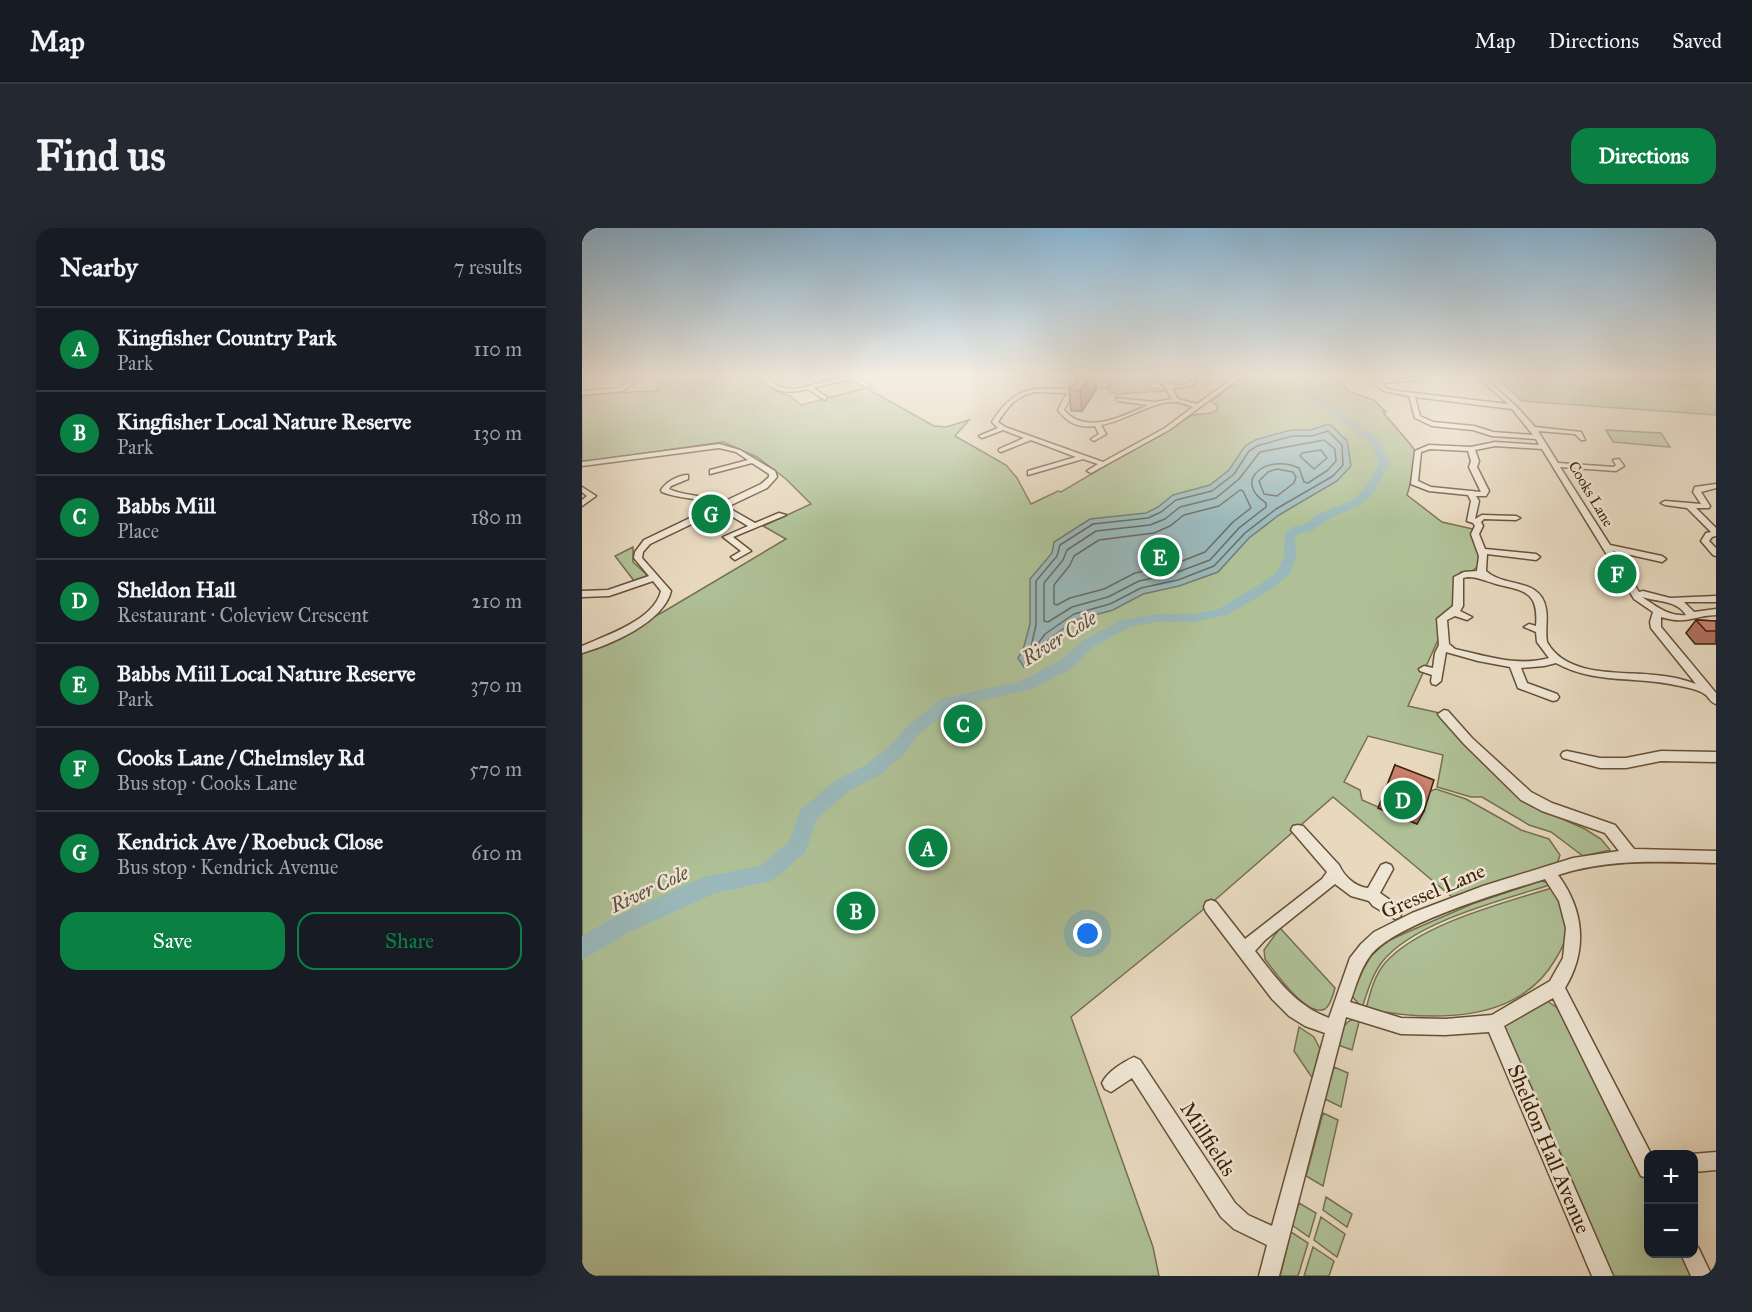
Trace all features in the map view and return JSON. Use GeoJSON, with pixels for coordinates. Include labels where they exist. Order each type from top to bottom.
{"type":"FeatureCollection","features":[{"type":"Feature","properties":{"kind":"street"},"geometry":{"type":"LineString","coordinates":[[999,426],[1103,464]]}},
{"type":"Feature","properties":{"kind":"street"},"geometry":{"type":"LineString","coordinates":[[1094,439],[1103,434],[1098,426]]}},
{"type":"Feature","properties":{"kind":"street"},"geometry":{"type":"LineString","coordinates":[[1091,471],[1171,426]]}},
{"type":"Feature","properties":{"kind":"street"},"geometry":{"type":"LineString","coordinates":[[1450,426],[1492,434],[1538,436]]}},
{"type":"Feature","properties":{"kind":"street","name":"Cooks Lane"},"geometry":{"type":"LineString","coordinates":[[1529,426],[1538,436],[1624,577],[1654,605],[1677,619]]}},
{"type":"Feature","properties":{"kind":"street"},"geometry":{"type":"LineString","coordinates":[[982,436],[1003,428]]}},
{"type":"Feature","properties":{"kind":"street"},"geometry":{"type":"LineString","coordinates":[[1532,429],[1575,432],[1584,439]]}},
{"type":"Feature","properties":{"kind":"street"},"geometry":{"type":"LineString","coordinates":[[1001,450],[1030,438]]}},
{"type":"Feature","properties":{"kind":"street"},"geometry":{"type":"LineString","coordinates":[[1471,449],[1475,461],[1473,467],[1485,491],[1483,494],[1472,495],[1415,486],[1418,451],[1429,447],[1471,449],[1495,444],[1544,447]]}},
{"type":"Feature","properties":{"kind":"street"},"geometry":{"type":"LineString","coordinates":[[582,464],[719,446],[738,450],[772,473],[773,477],[771,481],[644,545],[639,552],[639,558],[666,591],[666,597],[660,609],[649,617],[582,650]]}},
{"type":"Feature","properties":{"kind":"street"},"geometry":{"type":"LineString","coordinates":[[1031,473],[1042,474],[1083,457]]}},
{"type":"Feature","properties":{"kind":"street"},"geometry":{"type":"LineString","coordinates":[[713,472],[753,460]]}},
{"type":"Feature","properties":{"kind":"street"},"geometry":{"type":"LineString","coordinates":[[1556,465],[1616,469],[1620,466],[1617,460]]}},
{"type":"Feature","properties":{"kind":"street"},"geometry":{"type":"LineString","coordinates":[[685,477],[668,485],[665,490],[676,495],[710,500],[754,526]]}},
{"type":"Feature","properties":{"kind":"street"},"geometry":{"type":"LineString","coordinates":[[1706,506],[1697,492],[1698,489],[1716,486]]}},
{"type":"Feature","properties":{"kind":"street"},"geometry":{"type":"LineString","coordinates":[[582,489],[592,496],[582,504]]}},
{"type":"Feature","properties":{"kind":"street"},"geometry":{"type":"LineString","coordinates":[[1470,520],[1475,501],[1472,495]]}},
{"type":"Feature","properties":{"kind":"street"},"geometry":{"type":"LineString","coordinates":[[1665,504],[1716,507]]}},
{"type":"Feature","properties":{"kind":"street"},"geometry":{"type":"LineString","coordinates":[[1689,506],[1716,534]]}},
{"type":"Feature","properties":{"kind":"street"},"geometry":{"type":"LineString","coordinates":[[735,557],[747,551],[727,537],[782,515]]}},
{"type":"Feature","properties":{"kind":"street"},"geometry":{"type":"LineString","coordinates":[[1482,574],[1484,551],[1475,534],[1479,526],[1477,522],[1482,517],[1509,520]]}},
{"type":"Feature","properties":{"kind":"street"},"geometry":{"type":"LineString","coordinates":[[1716,534],[1709,535],[1705,541],[1716,553]]}},
{"type":"Feature","properties":{"kind":"street"},"geometry":{"type":"LineString","coordinates":[[1606,547],[1662,558]]}},
{"type":"Feature","properties":{"kind":"street"},"geometry":{"type":"LineString","coordinates":[[1484,551],[1522,553],[1536,557]]}},
{"type":"Feature","properties":{"kind":"street"},"geometry":{"type":"LineString","coordinates":[[1424,669],[1437,677],[1438,657],[1444,645],[1442,619],[1454,612],[1458,603],[1456,597],[1459,590],[1459,577],[1467,574],[1482,574],[1490,579],[1519,585],[1533,592],[1544,617],[1541,630],[1543,644],[1557,659],[1574,668],[1589,672],[1666,680],[1708,691]]}},
{"type":"Feature","properties":{"kind":"street"},"geometry":{"type":"LineString","coordinates":[[582,594],[609,593],[655,577]]}},
{"type":"Feature","properties":{"kind":"street"},"geometry":{"type":"LineString","coordinates":[[1716,599],[1654,605],[1656,628],[1716,700]]}},
{"type":"Feature","properties":{"kind":"street","name":"Cooks Lane"},"geometry":{"type":"LineString","coordinates":[[1654,605],[1680,603],[1688,609],[1691,615]]}},
{"type":"Feature","properties":{"kind":"street"},"geometry":{"type":"LineString","coordinates":[[1454,612],[1467,617]]}},
{"type":"Feature","properties":{"kind":"street"},"geometry":{"type":"LineString","coordinates":[[1671,646],[1666,627],[1677,619],[1716,612]]}},
{"type":"Feature","properties":{"kind":"street"},"geometry":{"type":"LineString","coordinates":[[1529,627],[1541,630]]}},
{"type":"Feature","properties":{"kind":"street"},"geometry":{"type":"LineString","coordinates":[[1444,645],[1452,651],[1515,665],[1533,666],[1557,659]]}},
{"type":"Feature","properties":{"kind":"street"},"geometry":{"type":"LineString","coordinates":[[1515,665],[1518,688],[1553,697]]}},
{"type":"Feature","properties":{"kind":"street"},"geometry":{"type":"LineString","coordinates":[[1666,680],[1682,674],[1686,665]]}},
{"type":"Feature","properties":{"kind":"street"},"geometry":{"type":"LineString","coordinates":[[1444,714],[1468,741],[1526,796],[1547,807],[1610,829],[1630,855]]}},
{"type":"Feature","properties":{"kind":"street"},"geometry":{"type":"LineString","coordinates":[[1567,755],[1600,763],[1626,763],[1661,756],[1716,757]]}},
{"type":"Feature","properties":{"kind":"street"},"geometry":{"type":"LineString","coordinates":[[1298,830],[1334,868],[1335,874],[1356,893],[1372,894],[1378,901],[1395,912]]}},
{"type":"Feature","properties":{"kind":"street","name":"Gressel Lane"},"geometry":{"type":"LineString","coordinates":[[1269,1276],[1340,1007],[1356,963],[1379,938],[1417,918],[1483,892],[1573,864],[1630,855],[1716,857]]}},
{"type":"Feature","properties":{"kind":"street"},"geometry":{"type":"LineString","coordinates":[[1372,894],[1386,869]]}},
{"type":"Feature","properties":{"kind":"street"},"geometry":{"type":"LineString","coordinates":[[1340,1007],[1401,1026],[1445,1027],[1494,1023],[1556,987],[1562,980],[1571,956],[1574,921],[1561,888],[1548,872]]}},
{"type":"Feature","properties":{"kind":"street"},"geometry":{"type":"LineString","coordinates":[[1246,949],[1260,934],[1327,883],[1335,874]]}},
{"type":"Feature","properties":{"kind":"street"},"geometry":{"type":"LineString","coordinates":[[1211,907],[1278,993],[1295,1010],[1311,1020],[1334,1028]]}},
{"type":"Feature","properties":{"kind":"street"},"geometry":{"type":"LineString","coordinates":[[1556,987],[1644,1160]]}},
{"type":"Feature","properties":{"kind":"street","name":"Sheldon Hall Avenue"},"geometry":{"type":"LineString","coordinates":[[1494,1023],[1604,1276]]}},
{"type":"Feature","properties":{"kind":"street","name":"Millfields"},"geometry":{"type":"LineString","coordinates":[[1111,1083],[1134,1066],[1228,1210],[1241,1222],[1279,1240]]}},
{"type":"Feature","properties":{"kind":"street"},"geometry":{"type":"LineString","coordinates":[[1698,1163],[1716,1161]]}},
{"type":"Feature","properties":{"kind":"street"},"geometry":{"type":"LineString","coordinates":[[1693,1258],[1702,1276]]}},
{"type":"Feature","properties":{"kind":"green space"},"geometry":{"type":"Polygon","coordinates":[[[582,426],[964,426],[955,436],[1006,465],[1017,478],[1031,504],[1058,491],[1061,492],[1173,426],[1395,426],[1415,453],[1407,495],[1442,522],[1473,529],[1472,534],[1482,563],[1472,571],[1461,572],[1457,576],[1457,588],[1453,592],[1453,607],[1408,706],[1444,714],[1540,809],[1585,829],[1601,839],[1610,850],[1583,856],[1551,832],[1529,825],[1482,797],[1471,797],[1437,787],[1443,755],[1368,736],[1344,782],[1360,790],[1362,800],[1417,824],[1428,792],[1436,789],[1466,799],[1521,830],[1549,839],[1560,855],[1557,864],[1452,897],[1333,797],[1215,900],[1071,1017],[1153,1247],[1159,1276],[582,1276],[582,654],[663,612],[786,539],[763,526],[811,504],[786,479],[757,457],[723,442],[582,462],[582,426]]]}},
{"type":"Feature","properties":{"kind":"green space"},"geometry":{"type":"Polygon","coordinates":[[[1606,430],[1661,433],[1670,447],[1613,442],[1606,430]]]}},
{"type":"Feature","properties":{"kind":"green space"},"geometry":{"type":"Polygon","coordinates":[[[633,547],[633,562],[646,574],[646,577],[635,582],[615,556],[633,547]]]}},
{"type":"Feature","properties":{"kind":"green space"},"geometry":{"type":"Polygon","coordinates":[[[1541,881],[1553,884],[1461,914],[1415,935],[1396,948],[1378,967],[1362,1008],[1352,996],[1359,976],[1371,956],[1387,941],[1472,904],[1541,881]]]}},
{"type":"Feature","properties":{"kind":"green space"},"geometry":{"type":"Polygon","coordinates":[[[1555,887],[1568,918],[1566,937],[1555,960],[1539,981],[1518,997],[1495,1007],[1443,1016],[1417,1016],[1366,1009],[1378,973],[1400,949],[1419,937],[1464,916],[1555,887]]]}},
{"type":"Feature","properties":{"kind":"green space"},"geometry":{"type":"Polygon","coordinates":[[[1280,928],[1335,988],[1325,1009],[1318,1010],[1309,1007],[1301,1001],[1265,959],[1264,950],[1280,928]]]}},
{"type":"Feature","properties":{"kind":"green space"},"geometry":{"type":"Polygon","coordinates":[[[1547,1001],[1562,1011],[1644,1175],[1644,1258],[1685,1258],[1695,1276],[1608,1276],[1504,1028],[1505,1023],[1547,1001]]]}},
{"type":"Feature","properties":{"kind":"green space"},"geometry":{"type":"Polygon","coordinates":[[[1360,1018],[1352,1050],[1338,1045],[1346,1023],[1360,1018]]]}},
{"type":"Feature","properties":{"kind":"green space"},"geometry":{"type":"Polygon","coordinates":[[[1299,1027],[1314,1037],[1320,1049],[1313,1079],[1294,1051],[1299,1027]]]}},
{"type":"Feature","properties":{"kind":"green space"},"geometry":{"type":"Polygon","coordinates":[[[1334,1067],[1348,1073],[1341,1107],[1325,1099],[1334,1067]]]}},
{"type":"Feature","properties":{"kind":"green space"},"geometry":{"type":"Polygon","coordinates":[[[1323,1113],[1338,1120],[1323,1186],[1306,1176],[1323,1113]]]}},
{"type":"Feature","properties":{"kind":"green space"},"geometry":{"type":"Polygon","coordinates":[[[1326,1197],[1352,1214],[1347,1227],[1323,1210],[1326,1197]]]}},
{"type":"Feature","properties":{"kind":"green space"},"geometry":{"type":"Polygon","coordinates":[[[1299,1203],[1316,1213],[1309,1237],[1292,1225],[1299,1203]]]}},
{"type":"Feature","properties":{"kind":"green space"},"geometry":{"type":"Polygon","coordinates":[[[1321,1217],[1345,1234],[1337,1257],[1314,1240],[1321,1217]]]}},
{"type":"Feature","properties":{"kind":"green space"},"geometry":{"type":"Polygon","coordinates":[[[1291,1232],[1308,1243],[1298,1276],[1280,1276],[1291,1232]]]}},
{"type":"Feature","properties":{"kind":"green space"},"geometry":{"type":"Polygon","coordinates":[[[1313,1247],[1334,1261],[1329,1276],[1304,1276],[1313,1247]]]}},
{"type":"Feature","properties":{"kind":"water"},"geometry":{"type":"Polygon","coordinates":[[[1331,426],[1347,440],[1351,466],[1337,481],[1279,515],[1249,538],[1218,572],[1179,586],[1143,594],[1113,610],[1076,620],[1049,639],[1034,662],[1024,667],[1018,658],[1023,650],[1030,624],[1030,579],[1052,553],[1054,542],[1090,519],[1146,513],[1173,495],[1210,485],[1229,470],[1245,446],[1255,440],[1291,430],[1311,430],[1331,426]]]}},
{"type":"Feature","properties":{"kind":"building"},"geometry":{"type":"Polygon","coordinates":[[[1696,620],[1716,621],[1716,631],[1706,631],[1696,620]]]}},
{"type":"Feature","properties":{"kind":"building"},"geometry":{"type":"Polygon","coordinates":[[[959,708],[968,709],[962,723],[952,723],[959,708]]]}},
{"type":"Feature","properties":{"kind":"building"},"geometry":{"type":"Polygon","coordinates":[[[1395,765],[1434,780],[1424,811],[1383,796],[1395,765]]]}},
{"type":"Feature","properties":{"kind":"waterway","name":"River Cole"},"geometry":{"type":"LineString","coordinates":[[582,949],[619,926],[712,884],[765,874],[799,846],[807,816],[843,785],[873,770],[899,748],[913,730],[949,702],[1026,685],[1065,665],[1089,643],[1126,623],[1157,618],[1193,618],[1222,612],[1267,586],[1283,574],[1290,556],[1289,536],[1297,530],[1310,527],[1322,517],[1356,503],[1369,491],[1385,463],[1373,440],[1355,426]]}},
{"type":"Feature","properties":{"kind":"place","name":"Kendrick Ave / Roebuck Close"},"geometry":{"type":"Point","coordinates":[711,514]}},
{"type":"Feature","properties":{"kind":"place","name":"Babbs Mill Local Nature Reserve"},"geometry":{"type":"Point","coordinates":[1160,557]}},
{"type":"Feature","properties":{"kind":"place","name":"Cooks Lane / Chelmsley Rd"},"geometry":{"type":"Point","coordinates":[1617,574]}},
{"type":"Feature","properties":{"kind":"place","name":"Babbs Mill"},"geometry":{"type":"Point","coordinates":[963,724]}},
{"type":"Feature","properties":{"kind":"place","name":"Sheldon Hall"},"geometry":{"type":"Point","coordinates":[1403,800]}},
{"type":"Feature","properties":{"kind":"place","name":"Kingfisher Country Park"},"geometry":{"type":"Point","coordinates":[928,848]}},
{"type":"Feature","properties":{"kind":"place","name":"Kingfisher Local Nature Reserve"},"geometry":{"type":"Point","coordinates":[856,911]}}]}
